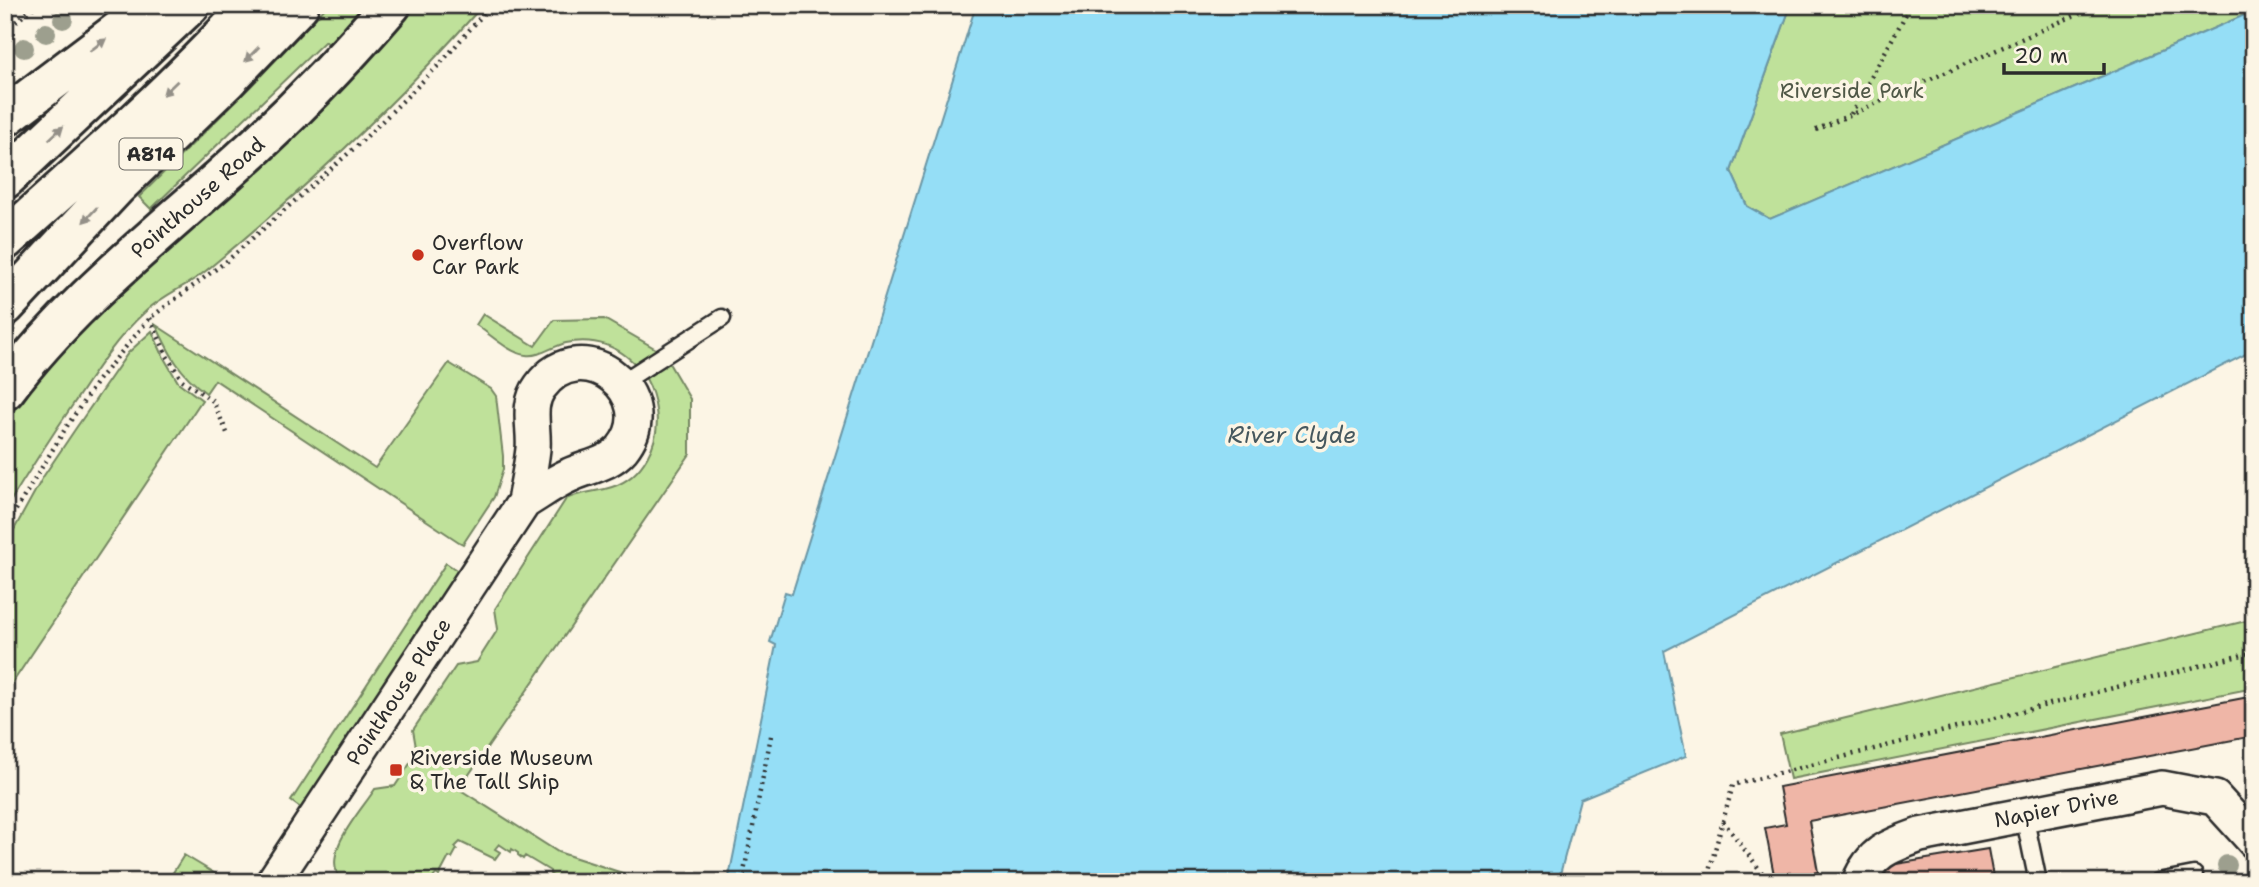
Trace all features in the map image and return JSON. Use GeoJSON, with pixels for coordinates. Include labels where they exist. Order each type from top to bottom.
{"type":"FeatureCollection","features":[{"type":"Feature","properties":{"kind":"main road"},"geometry":{"type":"LineString","coordinates":[[5,117],[153,5]]}},
{"type":"Feature","properties":{"kind":"main road"},"geometry":{"type":"LineString","coordinates":[[5,179],[164,33],[190,5]]}},
{"type":"Feature","properties":{"kind":"main road","name":"A814"},"geometry":{"type":"LineString","coordinates":[[5,240],[147,110],[216,44],[252,5]]}},
{"type":"Feature","properties":{"kind":"main road","name":"A814"},"geometry":{"type":"LineString","coordinates":[[5,306],[116,187],[226,81],[299,5]]}},
{"type":"Feature","properties":{"kind":"main road","name":"Pointhouse Road"},"geometry":{"type":"LineString","coordinates":[[5,390],[108,277],[237,163],[300,103],[391,5]]}},
{"type":"Feature","properties":{"kind":"street","name":"Pointhouse Place"},"geometry":{"type":"LineString","coordinates":[[275,881],[524,502],[533,447],[533,403],[540,387],[556,371],[573,365],[591,365],[608,371],[621,383],[631,398],[633,416],[630,434],[621,449],[607,461],[569,475],[524,502]]}},
{"type":"Feature","properties":{"kind":"street","name":"Napier Drive"},"geometry":{"type":"LineString","coordinates":[[1859,882],[1866,864],[1891,846],[1920,835],[2162,788],[2215,798],[2254,841]]}},
{"type":"Feature","properties":{"kind":"lane"},"geometry":{"type":"LineString","coordinates":[[621,383],[722,318]]}},
{"type":"Feature","properties":{"kind":"lane"},"geometry":{"type":"LineString","coordinates":[[2024,815],[2038,882]]}},
{"type":"Feature","properties":{"kind":"lane"},"geometry":{"type":"LineString","coordinates":[[2158,882],[2194,875]]}},
{"type":"Feature","properties":{"kind":"path"},"geometry":{"type":"LineString","coordinates":[[5,31],[36,5]]}},
{"type":"Feature","properties":{"kind":"path"},"geometry":{"type":"LineString","coordinates":[[5,528],[98,380],[150,318],[228,260],[360,143],[439,65],[491,5]]}},
{"type":"Feature","properties":{"kind":"path"},"geometry":{"type":"LineString","coordinates":[[1850,115],[1910,5]]}},
{"type":"Feature","properties":{"kind":"path"},"geometry":{"type":"LineString","coordinates":[[1816,130],[2098,5]]}},
{"type":"Feature","properties":{"kind":"path"},"geometry":{"type":"LineString","coordinates":[[150,318],[167,356],[182,380],[213,401],[228,435]]}},
{"type":"Feature","properties":{"kind":"path"},"geometry":{"type":"LineString","coordinates":[[1706,882],[1732,785],[2254,652]]}},
{"type":"Feature","properties":{"kind":"path"},"geometry":{"type":"LineString","coordinates":[[742,882],[772,731]]}},
{"type":"Feature","properties":{"kind":"path"},"geometry":{"type":"LineString","coordinates":[[1723,821],[1769,882]]}},
{"type":"Feature","properties":{"kind":"green space"},"geometry":{"type":"Polygon","coordinates":[[[328,5],[368,5],[331,46],[325,41],[151,209],[139,197],[328,5]]]}},
{"type":"Feature","properties":{"kind":"green space"},"geometry":{"type":"Polygon","coordinates":[[[417,5],[483,5],[385,110],[280,208],[207,270],[160,300],[135,321],[98,367],[5,510],[5,418],[20,398],[100,309],[323,107],[417,5]]]}},
{"type":"Feature","properties":{"kind":"green space","name":"Riverside Park"},"geometry":{"type":"Polygon","coordinates":[[[1791,5],[2254,5],[2254,11],[1770,219],[1747,206],[1731,171],[1791,5]]]}},
{"type":"Feature","properties":{"kind":"green space"},"geometry":{"type":"Polygon","coordinates":[[[483,314],[535,346],[554,320],[604,319],[663,353],[690,399],[690,454],[459,789],[558,852],[650,882],[573,882],[566,877],[557,879],[550,871],[499,844],[495,849],[500,852],[495,859],[460,842],[439,876],[436,874],[427,882],[342,882],[336,871],[338,847],[351,822],[375,789],[395,786],[417,753],[413,730],[456,666],[477,662],[498,629],[495,609],[566,499],[612,487],[633,475],[647,457],[656,434],[656,410],[652,394],[646,379],[626,356],[614,348],[583,341],[566,343],[536,354],[520,354],[476,325],[483,314]]]}},
{"type":"Feature","properties":{"kind":"green space"},"geometry":{"type":"Polygon","coordinates":[[[156,325],[375,468],[449,363],[491,389],[496,396],[503,469],[494,497],[463,544],[459,542],[215,380],[206,393],[176,363],[156,325]]]}},
{"type":"Feature","properties":{"kind":"green space"},"geometry":{"type":"Polygon","coordinates":[[[152,331],[178,382],[202,400],[5,694],[5,546],[43,477],[74,431],[128,353],[152,331]]]}},
{"type":"Feature","properties":{"kind":"green space"},"geometry":{"type":"Polygon","coordinates":[[[446,563],[458,571],[302,809],[291,801],[446,563]]]}},
{"type":"Feature","properties":{"kind":"green space"},"geometry":{"type":"Polygon","coordinates":[[[2254,619],[2254,688],[1790,779],[1780,734],[2254,619]]]}},
{"type":"Feature","properties":{"kind":"green space"},"geometry":{"type":"Polygon","coordinates":[[[184,855],[219,876],[225,882],[167,882],[184,855]]]}},
{"type":"Feature","properties":{"kind":"water","name":"River Clyde"},"geometry":{"type":"Polygon","coordinates":[[[976,5],[1791,5],[1731,171],[1747,206],[1770,219],[2254,11],[2254,350],[1664,651],[1686,756],[1580,799],[1558,882],[728,882],[776,645],[770,642],[785,592],[792,594],[976,5]]]}},
{"type":"Feature","properties":{"kind":"building"},"geometry":{"type":"Polygon","coordinates":[[[2254,696],[2254,736],[1809,821],[1818,872],[1775,880],[1765,828],[1786,824],[1779,787],[2254,696]]]}},
{"type":"Feature","properties":{"kind":"building"},"geometry":{"type":"Polygon","coordinates":[[[1988,849],[1994,882],[1887,882],[1884,866],[1988,849]]]}},
{"type":"Feature","properties":{"kind":"place","name":"Overflow Car Park"},"geometry":{"type":"Point","coordinates":[418,255]}},
{"type":"Feature","properties":{"kind":"place","name":"Riverside Museum & The Tall Ship"},"geometry":{"type":"Point","coordinates":[396,770]}}]}
